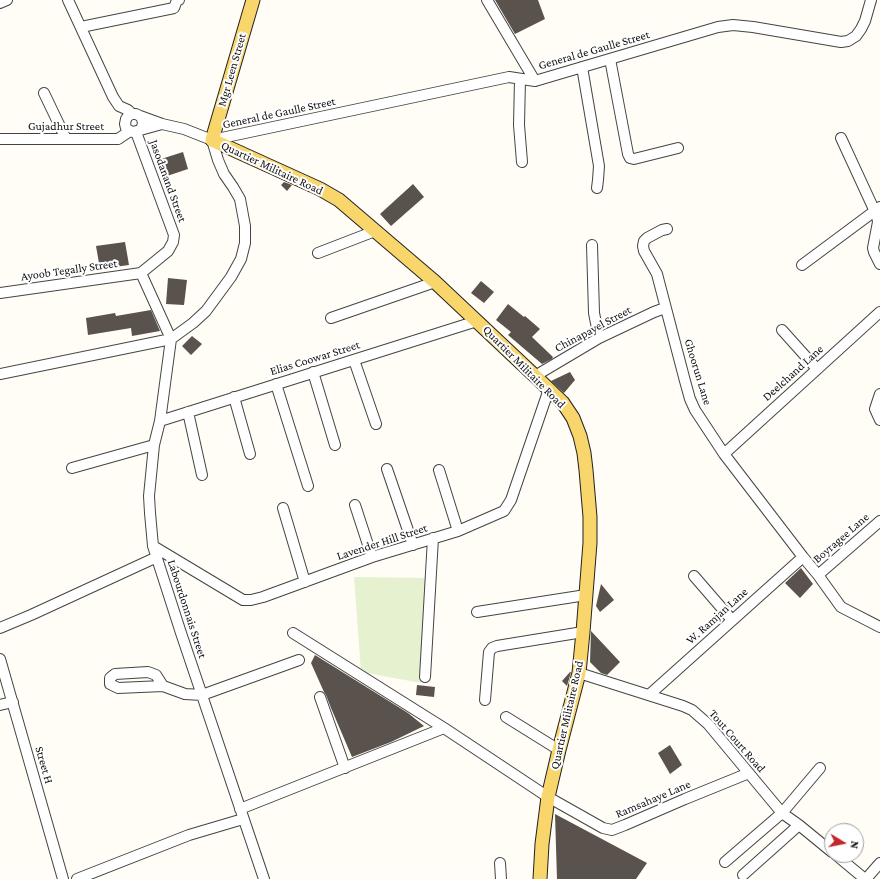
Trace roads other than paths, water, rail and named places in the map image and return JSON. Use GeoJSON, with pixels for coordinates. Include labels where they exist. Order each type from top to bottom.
{"type":"FeatureCollection","features":[{"type":"Feature","properties":{"kind":"main road","name":"Mgr Leen Street"},"geometry":{"type":"LineString","coordinates":[[212,140],[253,0]]}},
{"type":"Feature","properties":{"kind":"main road","name":"Quartier Militaire Road"},"geometry":{"type":"LineString","coordinates":[[212,140],[320,189],[339,200],[435,282],[477,321],[563,403],[573,418],[580,436],[584,453],[590,523],[590,543],[580,673],[548,797],[542,844],[540,879]]}},
{"type":"Feature","properties":{"kind":"street"},"geometry":{"type":"LineString","coordinates":[[0,3],[7,0]]}},
{"type":"Feature","properties":{"kind":"street","name":"Quartier Militaire Road"},"geometry":{"type":"LineString","coordinates":[[68,0],[113,97],[119,106],[136,115],[212,140]]}},
{"type":"Feature","properties":{"kind":"street"},"geometry":{"type":"LineString","coordinates":[[487,0],[535,81]]}},
{"type":"Feature","properties":{"kind":"street","name":"General de Gaulle Street"},"geometry":{"type":"LineString","coordinates":[[212,140],[509,77],[535,81],[718,27],[733,25],[753,27],[841,42],[848,41],[856,36],[861,30],[871,0]]}},
{"type":"Feature","properties":{"kind":"street"},"geometry":{"type":"LineString","coordinates":[[81,27],[176,4]]}},
{"type":"Feature","properties":{"kind":"street"},"geometry":{"type":"LineString","coordinates":[[610,59],[630,158],[634,159],[678,148]]}},
{"type":"Feature","properties":{"kind":"street"},"geometry":{"type":"LineString","coordinates":[[582,67],[599,166],[597,188]]}},
{"type":"Feature","properties":{"kind":"street"},"geometry":{"type":"LineString","coordinates":[[520,79],[519,125],[522,162]]}},
{"type":"Feature","properties":{"kind":"street"},"geometry":{"type":"LineString","coordinates":[[44,93],[66,139]]}},
{"type":"Feature","properties":{"kind":"street"},"geometry":{"type":"LineString","coordinates":[[135,131],[142,127],[142,119],[136,115],[128,116],[125,124],[126,128],[135,131],[162,124]]}},
{"type":"Feature","properties":{"kind":"street","name":"Gujadhur Street"},"geometry":{"type":"LineString","coordinates":[[0,139],[118,139],[135,131]]}},
{"type":"Feature","properties":{"kind":"street","name":"Jasodanand Street"},"geometry":{"type":"LineString","coordinates":[[135,131],[174,235],[173,242],[168,251],[141,273]]}},
{"type":"Feature","properties":{"kind":"street"},"geometry":{"type":"LineString","coordinates":[[841,138],[877,209],[878,222],[874,242],[874,252],[880,264]]}},
{"type":"Feature","properties":{"kind":"street"},"geometry":{"type":"LineString","coordinates":[[0,374],[171,339],[193,323],[206,311],[231,277],[241,259],[245,243],[245,226],[240,199],[224,174],[212,140]]}},
{"type":"Feature","properties":{"kind":"street"},"geometry":{"type":"LineString","coordinates":[[802,265],[877,209]]}},
{"type":"Feature","properties":{"kind":"street","name":"Ghoorun Lane"},"geometry":{"type":"LineString","coordinates":[[667,229],[647,238],[644,241],[643,246],[644,251],[657,274],[690,399],[695,410],[724,454],[841,607],[880,627]]}},
{"type":"Feature","properties":{"kind":"street"},"geometry":{"type":"LineString","coordinates":[[318,252],[375,231]]}},
{"type":"Feature","properties":{"kind":"street"},"geometry":{"type":"LineString","coordinates":[[592,245],[594,313],[599,338]]}},
{"type":"Feature","properties":{"kind":"street"},"geometry":{"type":"LineString","coordinates":[[141,273],[171,339]]}},
{"type":"Feature","properties":{"kind":"street","name":"Ayoob Tegally Street"},"geometry":{"type":"LineString","coordinates":[[0,293],[141,273]]}},
{"type":"Feature","properties":{"kind":"street"},"geometry":{"type":"LineString","coordinates":[[331,318],[435,282]]}},
{"type":"Feature","properties":{"kind":"street","name":"Chinapayel Street"},"geometry":{"type":"LineString","coordinates":[[535,376],[599,338],[654,312],[666,308]]}},
{"type":"Feature","properties":{"kind":"street","name":"Deelchand Lane"},"geometry":{"type":"LineString","coordinates":[[724,454],[880,312]]}},
{"type":"Feature","properties":{"kind":"street","name":"Elias Coowar Street"},"geometry":{"type":"LineString","coordinates":[[160,420],[477,321]]}},
{"type":"Feature","properties":{"kind":"street"},"geometry":{"type":"LineString","coordinates":[[782,330],[818,369]]}},
{"type":"Feature","properties":{"kind":"street","name":"Labourdonnais Street"},"geometry":{"type":"LineString","coordinates":[[171,339],[160,420],[154,445],[149,496],[153,546],[264,879]]}},
{"type":"Feature","properties":{"kind":"street"},"geometry":{"type":"LineString","coordinates":[[354,360],[376,424]]}},
{"type":"Feature","properties":{"kind":"street"},"geometry":{"type":"LineString","coordinates":[[313,372],[335,446]]}},
{"type":"Feature","properties":{"kind":"street"},"geometry":{"type":"LineString","coordinates":[[276,384],[308,486]]}},
{"type":"Feature","properties":{"kind":"street","name":"Lavender Hill Street"},"geometry":{"type":"LineString","coordinates":[[153,546],[243,600],[251,600],[372,557],[458,531],[504,511],[512,500],[549,389]]}},
{"type":"Feature","properties":{"kind":"street"},"geometry":{"type":"LineString","coordinates":[[880,394],[875,409],[880,420]]}},
{"type":"Feature","properties":{"kind":"street"},"geometry":{"type":"LineString","coordinates":[[234,397],[250,454]]}},
{"type":"Feature","properties":{"kind":"street"},"geometry":{"type":"LineString","coordinates":[[188,412],[202,475]]}},
{"type":"Feature","properties":{"kind":"street"},"geometry":{"type":"LineString","coordinates":[[72,468],[154,445]]}},
{"type":"Feature","properties":{"kind":"street"},"geometry":{"type":"LineString","coordinates":[[387,469],[412,544]]}},
{"type":"Feature","properties":{"kind":"street"},"geometry":{"type":"LineString","coordinates":[[439,470],[458,531]]}},
{"type":"Feature","properties":{"kind":"street"},"geometry":{"type":"LineString","coordinates":[[355,505],[372,557]]}},
{"type":"Feature","properties":{"kind":"street"},"geometry":{"type":"LineString","coordinates":[[283,508],[305,582]]}},
{"type":"Feature","properties":{"kind":"street","name":"Boyragee Lane"},"geometry":{"type":"LineString","coordinates":[[818,575],[880,521]]}},
{"type":"Feature","properties":{"kind":"street"},"geometry":{"type":"LineString","coordinates":[[425,677],[434,538]]}},
{"type":"Feature","properties":{"kind":"street"},"geometry":{"type":"LineString","coordinates":[[0,628],[157,557]]}},
{"type":"Feature","properties":{"kind":"street","name":"W. Ramjan Lane"},"geometry":{"type":"LineString","coordinates":[[649,695],[803,557]]}},
{"type":"Feature","properties":{"kind":"street"},"geometry":{"type":"LineString","coordinates":[[694,576],[732,620]]}},
{"type":"Feature","properties":{"kind":"street"},"geometry":{"type":"LineString","coordinates":[[477,612],[586,595]]}},
{"type":"Feature","properties":{"kind":"street"},"geometry":{"type":"LineString","coordinates":[[485,700],[489,652],[492,648],[583,632]]}},
{"type":"Feature","properties":{"kind":"street","name":"Ramsahaye Lane"},"geometry":{"type":"LineString","coordinates":[[293,633],[444,728],[548,797],[602,828],[612,830],[625,826],[685,799],[749,773]]}},
{"type":"Feature","properties":{"kind":"street","name":"Street H"},"geometry":{"type":"LineString","coordinates":[[0,659],[63,879]]}},
{"type":"Feature","properties":{"kind":"street"},"geometry":{"type":"LineString","coordinates":[[163,686],[185,694],[202,695],[299,660]]}},
{"type":"Feature","properties":{"kind":"street","name":"Tout Court Road"},"geometry":{"type":"LineString","coordinates":[[580,673],[692,710],[708,724],[782,813],[824,845]]}},
{"type":"Feature","properties":{"kind":"street"},"geometry":{"type":"LineString","coordinates":[[320,697],[345,768]]}},
{"type":"Feature","properties":{"kind":"street"},"geometry":{"type":"LineString","coordinates":[[0,706],[13,702]]}},
{"type":"Feature","properties":{"kind":"street"},"geometry":{"type":"LineString","coordinates":[[506,717],[559,750]]}},
{"type":"Feature","properties":{"kind":"street"},"geometry":{"type":"LineString","coordinates":[[77,879],[242,814],[345,768],[444,728]]}},
{"type":"Feature","properties":{"kind":"street"},"geometry":{"type":"LineString","coordinates":[[725,862],[782,813],[820,768]]}},
{"type":"Feature","properties":{"kind":"street"},"geometry":{"type":"LineString","coordinates":[[743,875],[799,825]]}},
{"type":"Feature","properties":{"kind":"street"},"geometry":{"type":"LineString","coordinates":[[500,863],[501,879]]}},
{"type":"Feature","properties":{"kind":"street"},"geometry":{"type":"LineString","coordinates":[[846,863],[866,879],[880,863]]}}]}
